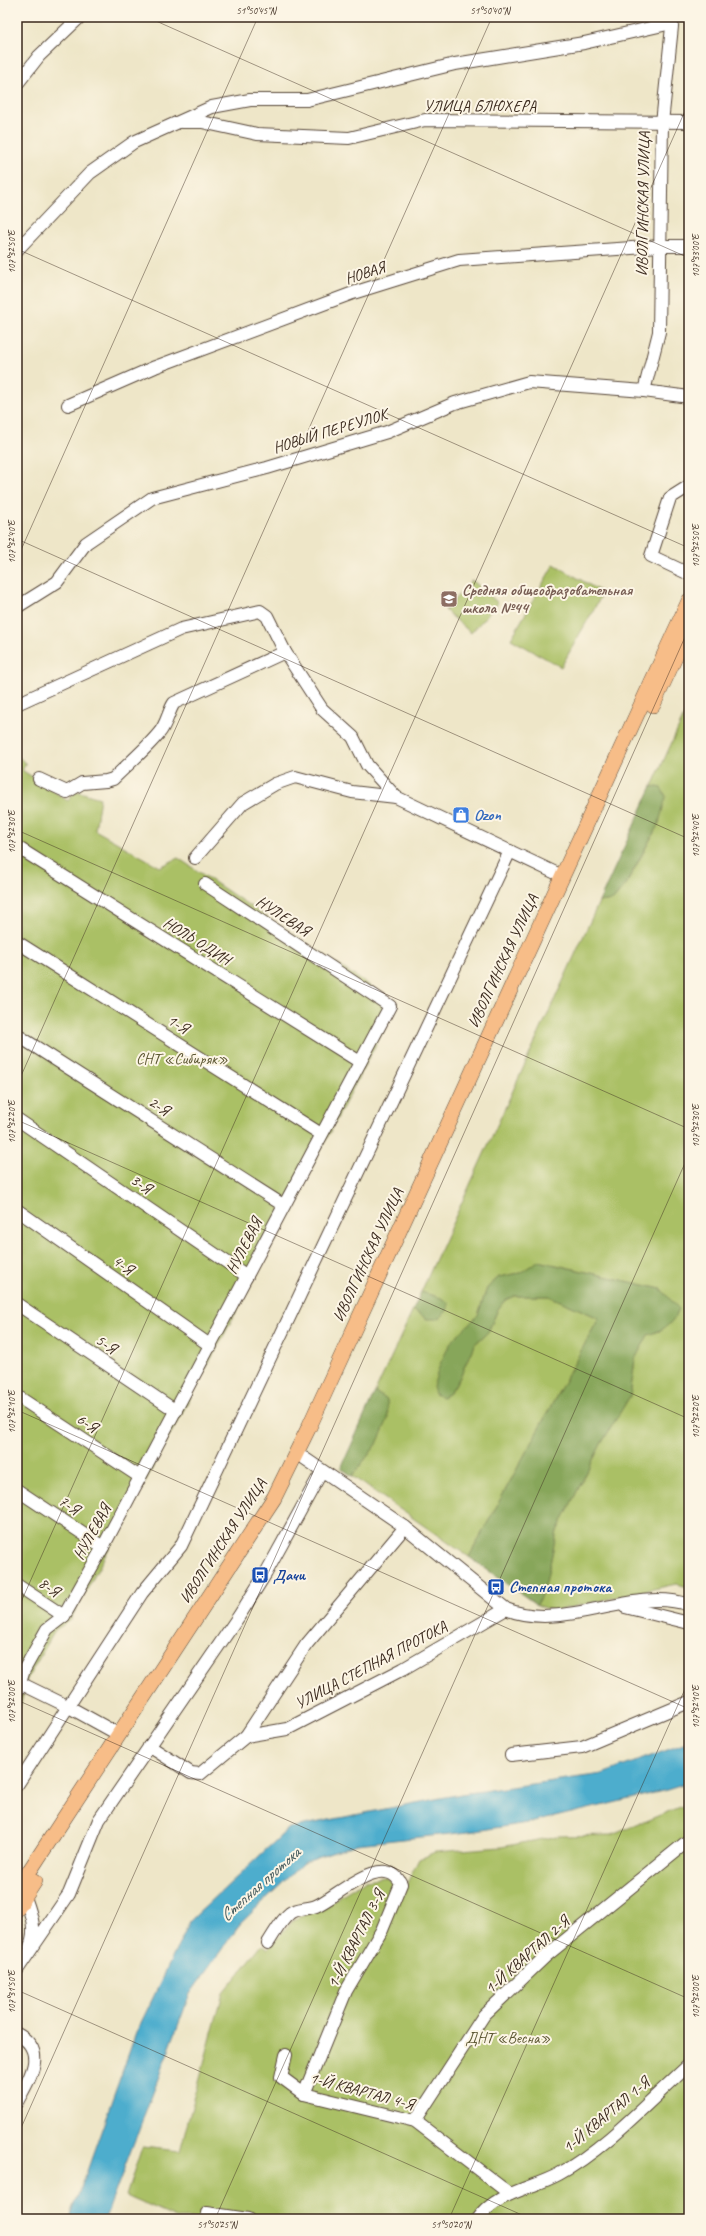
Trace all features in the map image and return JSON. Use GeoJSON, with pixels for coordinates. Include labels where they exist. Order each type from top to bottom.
{"type":"FeatureCollection","features":[{"type":"Feature","properties":{"kind":"main road","name":"ИВОЛГИНСКАЯ УЛИЦА"},"geometry":{"type":"LineString","coordinates":[[20,1899],[118,1734],[274,1498],[303,1440],[689,601]]}},
{"type":"Feature","properties":{"kind":"main road","name":"ИВОЛГИНСКАЯ УЛИЦА"},"geometry":{"type":"LineString","coordinates":[[20,1899],[281,1504],[304,1458],[689,627]]}},
{"type":"Feature","properties":{"kind":"street"},"geometry":{"type":"LineString","coordinates":[[17,84],[39,56],[80,17]]}},
{"type":"Feature","properties":{"kind":"street","name":"УЛИЦА БЛЮХЕРА"},"geometry":{"type":"LineString","coordinates":[[17,250],[90,173],[134,142],[212,107],[250,100],[307,100],[456,64],[584,43],[673,20]]}},
{"type":"Feature","properties":{"kind":"street","name":"ИВОЛГИНСКАЯ УЛИЦА"},"geometry":{"type":"LineString","coordinates":[[644,391],[659,332],[662,123],[673,20]]}},
{"type":"Feature","properties":{"kind":"street","name":"УЛИЦА БЛЮХЕРА"},"geometry":{"type":"LineString","coordinates":[[178,121],[202,122],[257,134],[349,138],[425,120],[662,123],[689,122]]}},
{"type":"Feature","properties":{"kind":"street","name":"НОВАЯ"},"geometry":{"type":"LineString","coordinates":[[68,405],[154,367],[353,293],[459,260],[660,246],[689,246]]}},
{"type":"Feature","properties":{"kind":"street","name":"НОВЫЙ ПЕРЕУЛОК"},"geometry":{"type":"LineString","coordinates":[[17,607],[58,582],[86,543],[152,498],[267,468],[387,432],[455,403],[528,382],[644,391],[689,398]]}},
{"type":"Feature","properties":{"kind":"street"},"geometry":{"type":"LineString","coordinates":[[689,486],[670,498],[651,556],[689,574]]}},
{"type":"Feature","properties":{"kind":"street"},"geometry":{"type":"LineString","coordinates":[[17,704],[182,629],[260,611],[267,616],[285,652],[322,709],[353,736],[367,765],[396,797]]}},
{"type":"Feature","properties":{"kind":"street"},"geometry":{"type":"LineString","coordinates":[[39,779],[67,792],[82,783],[113,779],[160,732],[174,703],[285,652]]}},
{"type":"Feature","properties":{"kind":"street"},"geometry":{"type":"LineString","coordinates":[[195,858],[243,803],[275,784],[295,777],[352,792],[396,797],[562,876]]}},
{"type":"Feature","properties":{"kind":"street","name":"НОЛЬ ОДИН"},"geometry":{"type":"LineString","coordinates":[[17,847],[360,1062]]}},
{"type":"Feature","properties":{"kind":"street"},"geometry":{"type":"LineString","coordinates":[[17,1785],[142,1593],[181,1546],[510,851]]}},
{"type":"Feature","properties":{"kind":"street","name":"НУЛЕВАЯ"},"geometry":{"type":"LineString","coordinates":[[19,1688],[21,1668],[47,1629],[64,1616],[103,1547],[211,1346],[283,1205],[390,1006],[205,884]]}},
{"type":"Feature","properties":{"kind":"street","name":"1-Я"},"geometry":{"type":"LineString","coordinates":[[17,942],[321,1134]]}},
{"type":"Feature","properties":{"kind":"street","name":"2-Я"},"geometry":{"type":"LineString","coordinates":[[17,1035],[283,1205]]}},
{"type":"Feature","properties":{"kind":"street","name":"3-Я"},"geometry":{"type":"LineString","coordinates":[[17,1119],[247,1276]]}},
{"type":"Feature","properties":{"kind":"street","name":"4-Я"},"geometry":{"type":"LineString","coordinates":[[17,1210],[211,1346]]}},
{"type":"Feature","properties":{"kind":"street","name":"5-Я"},"geometry":{"type":"LineString","coordinates":[[17,1304],[176,1410]]}},
{"type":"Feature","properties":{"kind":"street","name":"6-Я"},"geometry":{"type":"LineString","coordinates":[[17,1396],[140,1477]]}},
{"type":"Feature","properties":{"kind":"street"},"geometry":{"type":"LineString","coordinates":[[304,1458],[405,1527],[506,1609],[518,1614],[538,1616],[667,1599],[689,1605]]}},
{"type":"Feature","properties":{"kind":"street"},"geometry":{"type":"LineString","coordinates":[[17,1970],[69,1894],[99,1820],[266,1573],[322,1471]]}},
{"type":"Feature","properties":{"kind":"street","name":"7-Я"},"geometry":{"type":"LineString","coordinates":[[17,1490],[103,1547]]}},
{"type":"Feature","properties":{"kind":"street","name":"УЛИЦА СТЕПНАЯ ПРОТОКА"},"geometry":{"type":"LineString","coordinates":[[149,1746],[191,1773],[197,1774],[202,1772],[246,1736],[306,1645],[405,1527]]}},
{"type":"Feature","properties":{"kind":"street","name":"8-Я"},"geometry":{"type":"LineString","coordinates":[[17,1585],[64,1616]]}},
{"type":"Feature","properties":{"kind":"street"},"geometry":{"type":"LineString","coordinates":[[618,1606],[689,1623]]}},
{"type":"Feature","properties":{"kind":"street","name":"УЛИЦА СТЕПНАЯ ПРОТОКА"},"geometry":{"type":"LineString","coordinates":[[246,1736],[287,1729],[403,1669],[506,1609]]}},
{"type":"Feature","properties":{"kind":"street"},"geometry":{"type":"LineString","coordinates":[[19,1688],[69,1707],[118,1734]]}},
{"type":"Feature","properties":{"kind":"street"},"geometry":{"type":"LineString","coordinates":[[511,1755],[582,1747],[689,1702]]}},
{"type":"Feature","properties":{"kind":"street","name":"1-Й КВАРТАЛ 2-Я"},"geometry":{"type":"LineString","coordinates":[[415,2121],[484,2015],[547,1955],[689,1840]]}},
{"type":"Feature","properties":{"kind":"street","name":"1-Й КВАРТАЛ 3-Я"},"geometry":{"type":"LineString","coordinates":[[268,1943],[290,1913],[317,1906],[365,1876],[386,1872],[394,1875],[401,1884],[382,1930],[346,1991],[304,2094]]}},
{"type":"Feature","properties":{"kind":"street"},"geometry":{"type":"LineString","coordinates":[[20,1899],[33,1919],[34,1937],[25,1959]]}},
{"type":"Feature","properties":{"kind":"street"},"geometry":{"type":"LineString","coordinates":[[17,2034],[31,2044],[34,2050],[35,2059],[30,2075],[17,2102]]}},
{"type":"Feature","properties":{"kind":"street","name":"1-Й КВАРТАЛ 4-Я"},"geometry":{"type":"LineString","coordinates":[[286,2055],[281,2077],[304,2094],[415,2121],[510,2194]]}},
{"type":"Feature","properties":{"kind":"street","name":"1-Й КВАРТАЛ 1-Я"},"geometry":{"type":"LineString","coordinates":[[478,2219],[483,2211],[510,2194],[558,2174],[594,2150],[689,2065]]}},
{"type":"Feature","properties":{"kind":"street"},"geometry":{"type":"LineString","coordinates":[[207,2213],[248,2219]]}},
{"type":"Feature","properties":{"kind":"green space"},"geometry":{"type":"Polygon","coordinates":[[[554,564],[603,593],[561,667],[511,639],[554,564]]]}},
{"type":"Feature","properties":{"kind":"green space"},"geometry":{"type":"Polygon","coordinates":[[[472,580],[498,603],[471,633],[445,610],[472,580]]]}},
{"type":"Feature","properties":{"kind":"green space"},"geometry":{"type":"Polygon","coordinates":[[[689,705],[689,1587],[676,1584],[554,1611],[537,1605],[546,1582],[557,1531],[601,1444],[630,1396],[635,1359],[648,1335],[660,1331],[661,1289],[539,1261],[520,1273],[499,1277],[487,1288],[478,1315],[451,1342],[442,1397],[449,1394],[459,1379],[474,1345],[488,1332],[498,1309],[505,1300],[514,1296],[549,1296],[599,1318],[469,1557],[352,1476],[377,1444],[387,1400],[375,1392],[413,1310],[427,1319],[441,1298],[421,1292],[599,902],[613,900],[626,885],[659,823],[661,788],[652,786],[689,705]]]}},
{"type":"Feature","properties":{"kind":"green space","name":"СНТ «Сибиряк»"},"geometry":{"type":"Polygon","coordinates":[[[17,755],[26,764],[22,770],[68,801],[76,791],[100,798],[95,830],[160,867],[178,858],[397,1004],[225,1333],[70,1621],[56,1629],[27,1679],[17,1719],[17,755]]]}},
{"type":"Feature","properties":{"kind":"green space"},"geometry":{"type":"Polygon","coordinates":[[[652,786],[661,788],[666,796],[659,823],[626,884],[613,900],[599,902],[652,786]]]}},
{"type":"Feature","properties":{"kind":"green space"},"geometry":{"type":"Polygon","coordinates":[[[538,1261],[661,1289],[679,1309],[671,1323],[659,1331],[648,1335],[635,1359],[630,1396],[601,1444],[557,1531],[546,1582],[537,1605],[469,1557],[599,1318],[549,1296],[514,1296],[505,1300],[498,1309],[488,1332],[474,1345],[459,1379],[449,1394],[442,1397],[435,1394],[433,1387],[440,1364],[451,1342],[478,1315],[487,1288],[499,1277],[520,1273],[538,1261]]]}},
{"type":"Feature","properties":{"kind":"green space"},"geometry":{"type":"Polygon","coordinates":[[[421,1292],[441,1298],[449,1303],[447,1311],[438,1319],[427,1319],[413,1310],[421,1292]]]}},
{"type":"Feature","properties":{"kind":"green space"},"geometry":{"type":"Polygon","coordinates":[[[375,1392],[387,1400],[388,1419],[377,1444],[352,1476],[341,1468],[375,1392]]]}},
{"type":"Feature","properties":{"kind":"green space","name":"ДНТ «Весна»"},"geometry":{"type":"Polygon","coordinates":[[[689,1803],[689,2219],[178,2219],[126,2196],[142,2147],[180,2151],[223,1993],[262,1945],[268,1949],[293,1920],[319,1909],[366,1880],[385,1877],[403,1891],[419,1859],[435,1852],[501,1847],[559,1836],[612,1835],[689,1803]]]}},
{"type":"Feature","properties":{"kind":"water"},"geometry":{"type":"Polygon","coordinates":[[[689,1742],[689,1783],[667,1790],[534,1822],[468,1832],[357,1844],[303,1863],[240,1924],[190,1994],[105,2219],[70,2219],[136,2033],[190,1921],[289,1828],[461,1794],[602,1774],[689,1742]]]}},
{"type":"Feature","properties":{"kind":"place","name":"Средняя общеобразовательная школа №44"},"geometry":{"type":"Point","coordinates":[449,599]}},
{"type":"Feature","properties":{"kind":"place","name":"Ozon"},"geometry":{"type":"Point","coordinates":[461,815]}},
{"type":"Feature","properties":{"kind":"place","name":"Дачи"},"geometry":{"type":"Point","coordinates":[260,1575]}},
{"type":"Feature","properties":{"kind":"place","name":"Степная протока"},"geometry":{"type":"Point","coordinates":[496,1587]}}]}
